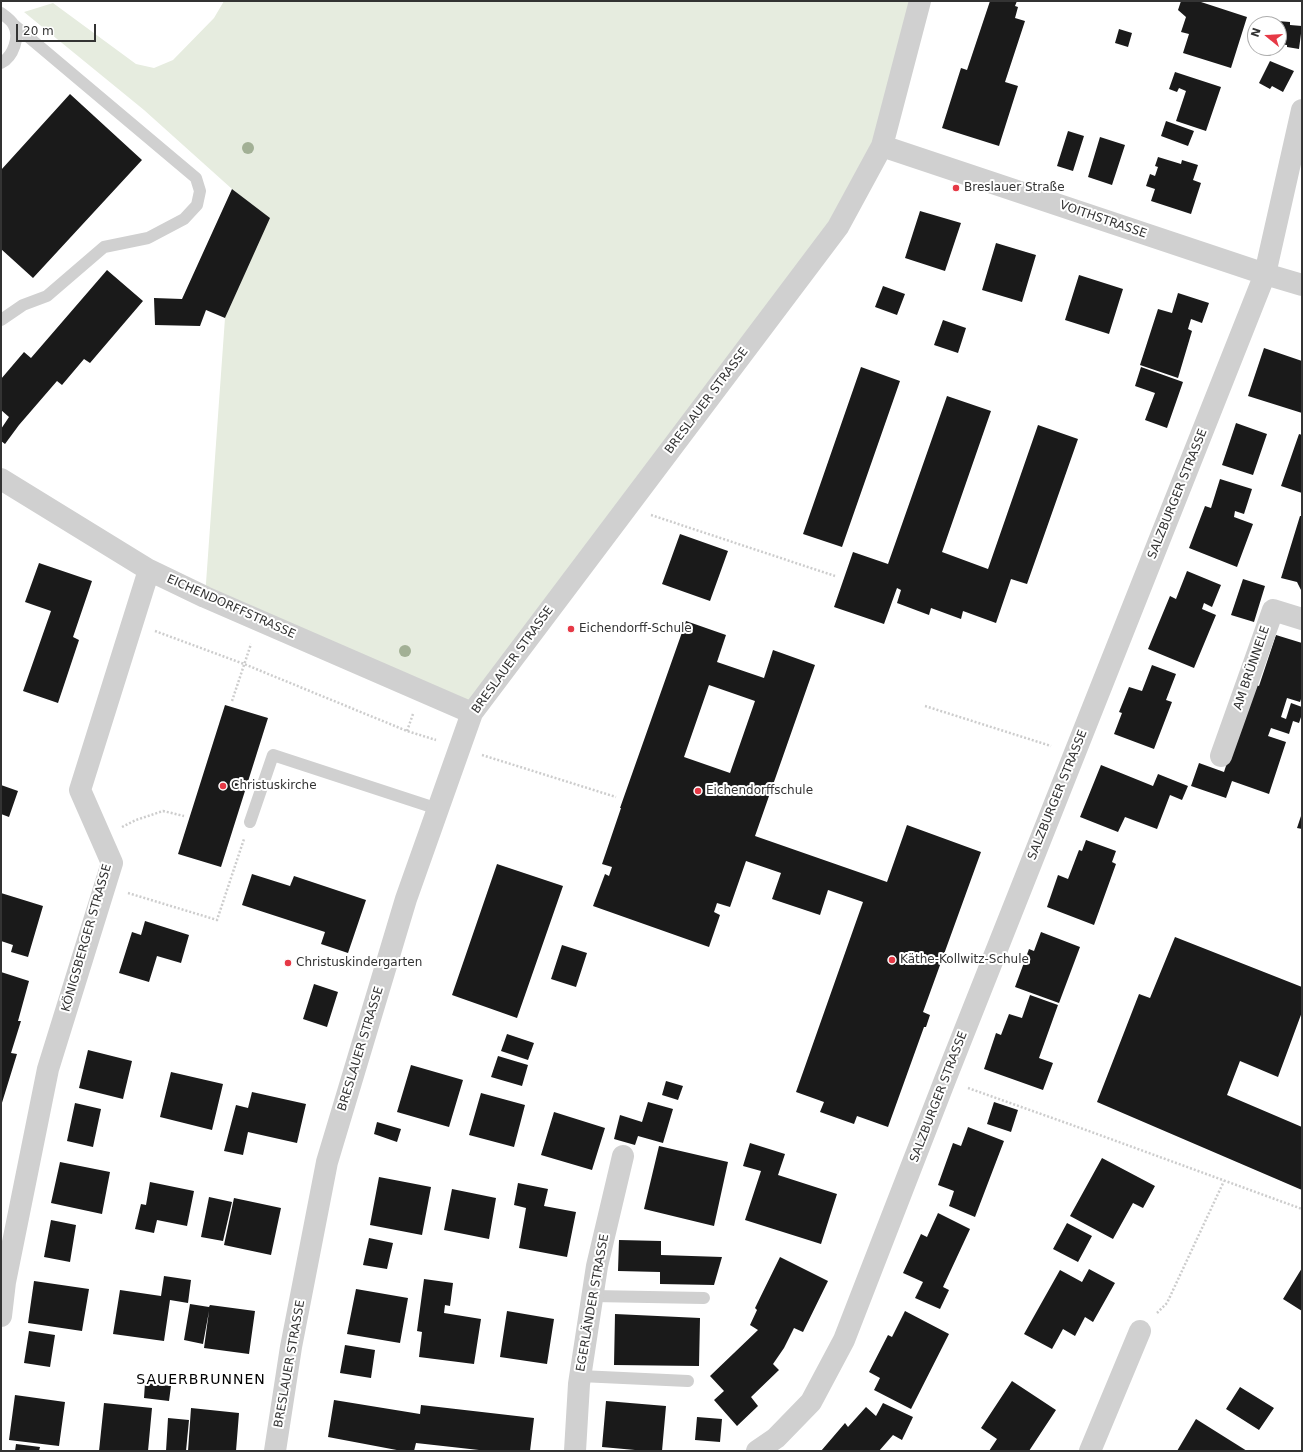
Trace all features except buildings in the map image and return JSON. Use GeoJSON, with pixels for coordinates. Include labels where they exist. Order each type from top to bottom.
{"type":"FeatureCollection","features":[{"type":"Feature","properties":{"kind":"street","name":"BRESLAUER STRASSE"},"geometry":{"type":"LineString","coordinates":[[275,1451],[291,1347],[327,1162],[406,899],[472,713],[838,227],[882,146],[920,1]]}},
{"type":"Feature","properties":{"kind":"street","name":"SALZBURGER STRASSE"},"geometry":{"type":"LineString","coordinates":[[757,1451],[776,1438],[812,1402],[844,1340],[945,1080],[1265,274],[1302,110]]}},
{"type":"Feature","properties":{"kind":"street","name":"VOITHSTRASSE"},"geometry":{"type":"LineString","coordinates":[[882,146],[1302,285]]}},
{"type":"Feature","properties":{"kind":"street","name":"EICHENDORFFSTRASSE"},"geometry":{"type":"LineString","coordinates":[[1,479],[148,570],[258,620],[472,713]]}},
{"type":"Feature","properties":{"kind":"street","name":"KÖNIGSBERGER STRASSE"},"geometry":{"type":"LineString","coordinates":[[1,1316],[5,1282],[48,1069],[112,863],[80,790],[148,570]]}},
{"type":"Feature","properties":{"kind":"street","name":"AM BRÜNNELE"},"geometry":{"type":"LineString","coordinates":[[1222,756],[1273,610],[1302,619]]}},
{"type":"Feature","properties":{"kind":"street","name":"EGERLÄNDER STRASSE"},"geometry":{"type":"LineString","coordinates":[[575,1451],[580,1376],[597,1266],[622,1156]]}},
{"type":"Feature","properties":{"kind":"street"},"geometry":{"type":"LineString","coordinates":[[1090,1451],[1140,1332]]}},
{"type":"Feature","properties":{"kind":"lane"},"geometry":{"type":"LineString","coordinates":[[1,13],[196,178],[200,191],[197,205],[184,219],[148,238],[104,247],[47,296],[23,305],[1,320]]}},
{"type":"Feature","properties":{"kind":"lane"},"geometry":{"type":"LineString","coordinates":[[1,63],[14,48],[16,36],[13,24]]}},
{"type":"Feature","properties":{"kind":"lane"},"geometry":{"type":"LineString","coordinates":[[250,822],[273,755],[438,809]]}},
{"type":"Feature","properties":{"kind":"lane"},"geometry":{"type":"LineString","coordinates":[[593,1296],[704,1298]]}},
{"type":"Feature","properties":{"kind":"lane"},"geometry":{"type":"LineString","coordinates":[[580,1376],[688,1382]]}},
{"type":"Feature","properties":{"kind":"path"},"geometry":{"type":"LineString","coordinates":[[627,507],[835,576]]}},
{"type":"Feature","properties":{"kind":"path"},"geometry":{"type":"LineString","coordinates":[[232,700],[258,620]]}},
{"type":"Feature","properties":{"kind":"path"},"geometry":{"type":"LineString","coordinates":[[132,622],[244,664],[407,731],[616,797]]}},
{"type":"Feature","properties":{"kind":"path"},"geometry":{"type":"LineString","coordinates":[[925,706],[1074,754]]}},
{"type":"Feature","properties":{"kind":"path"},"geometry":{"type":"LineString","coordinates":[[101,838],[136,820],[163,811],[184,816]]}},
{"type":"Feature","properties":{"kind":"path"},"geometry":{"type":"LineString","coordinates":[[104,886],[217,920],[250,822]]}},
{"type":"Feature","properties":{"kind":"path"},"geometry":{"type":"LineString","coordinates":[[945,1080],[1302,1209]]}},
{"type":"Feature","properties":{"kind":"path"},"geometry":{"type":"LineString","coordinates":[[1140,1332],[1167,1303],[1224,1181]]}},
{"type":"Feature","properties":{"kind":"shaded area"},"geometry":{"type":"Polygon","coordinates":[[[224,1],[920,1],[882,146],[838,227],[472,713],[205,597],[225,318],[269,218],[232,189],[144,110],[24,12],[53,3],[136,64],[154,68],[173,60],[214,18],[224,1]]]}},
{"type":"Feature","properties":{"kind":"place","name":"Breslauer Straße"},"geometry":{"type":"Point","coordinates":[956,188]}},
{"type":"Feature","properties":{"kind":"place","name":"Eichendorff-Schule"},"geometry":{"type":"Point","coordinates":[571,629]}},
{"type":"Feature","properties":{"kind":"place","name":"Christuskirche"},"geometry":{"type":"Point","coordinates":[223,786]}},
{"type":"Feature","properties":{"kind":"place","name":"Eichendorffschule"},"geometry":{"type":"Point","coordinates":[698,791]}},
{"type":"Feature","properties":{"kind":"place","name":"Käthe-Kollwitz-Schule"},"geometry":{"type":"Point","coordinates":[892,960]}},
{"type":"Feature","properties":{"kind":"place","name":"Christuskindergarten"},"geometry":{"type":"Point","coordinates":[288,963]}},
{"type":"Feature","properties":{"kind":"district","name":"SAUERBRUNNEN"},"geometry":{"type":"Point","coordinates":[201,1380]}}]}
